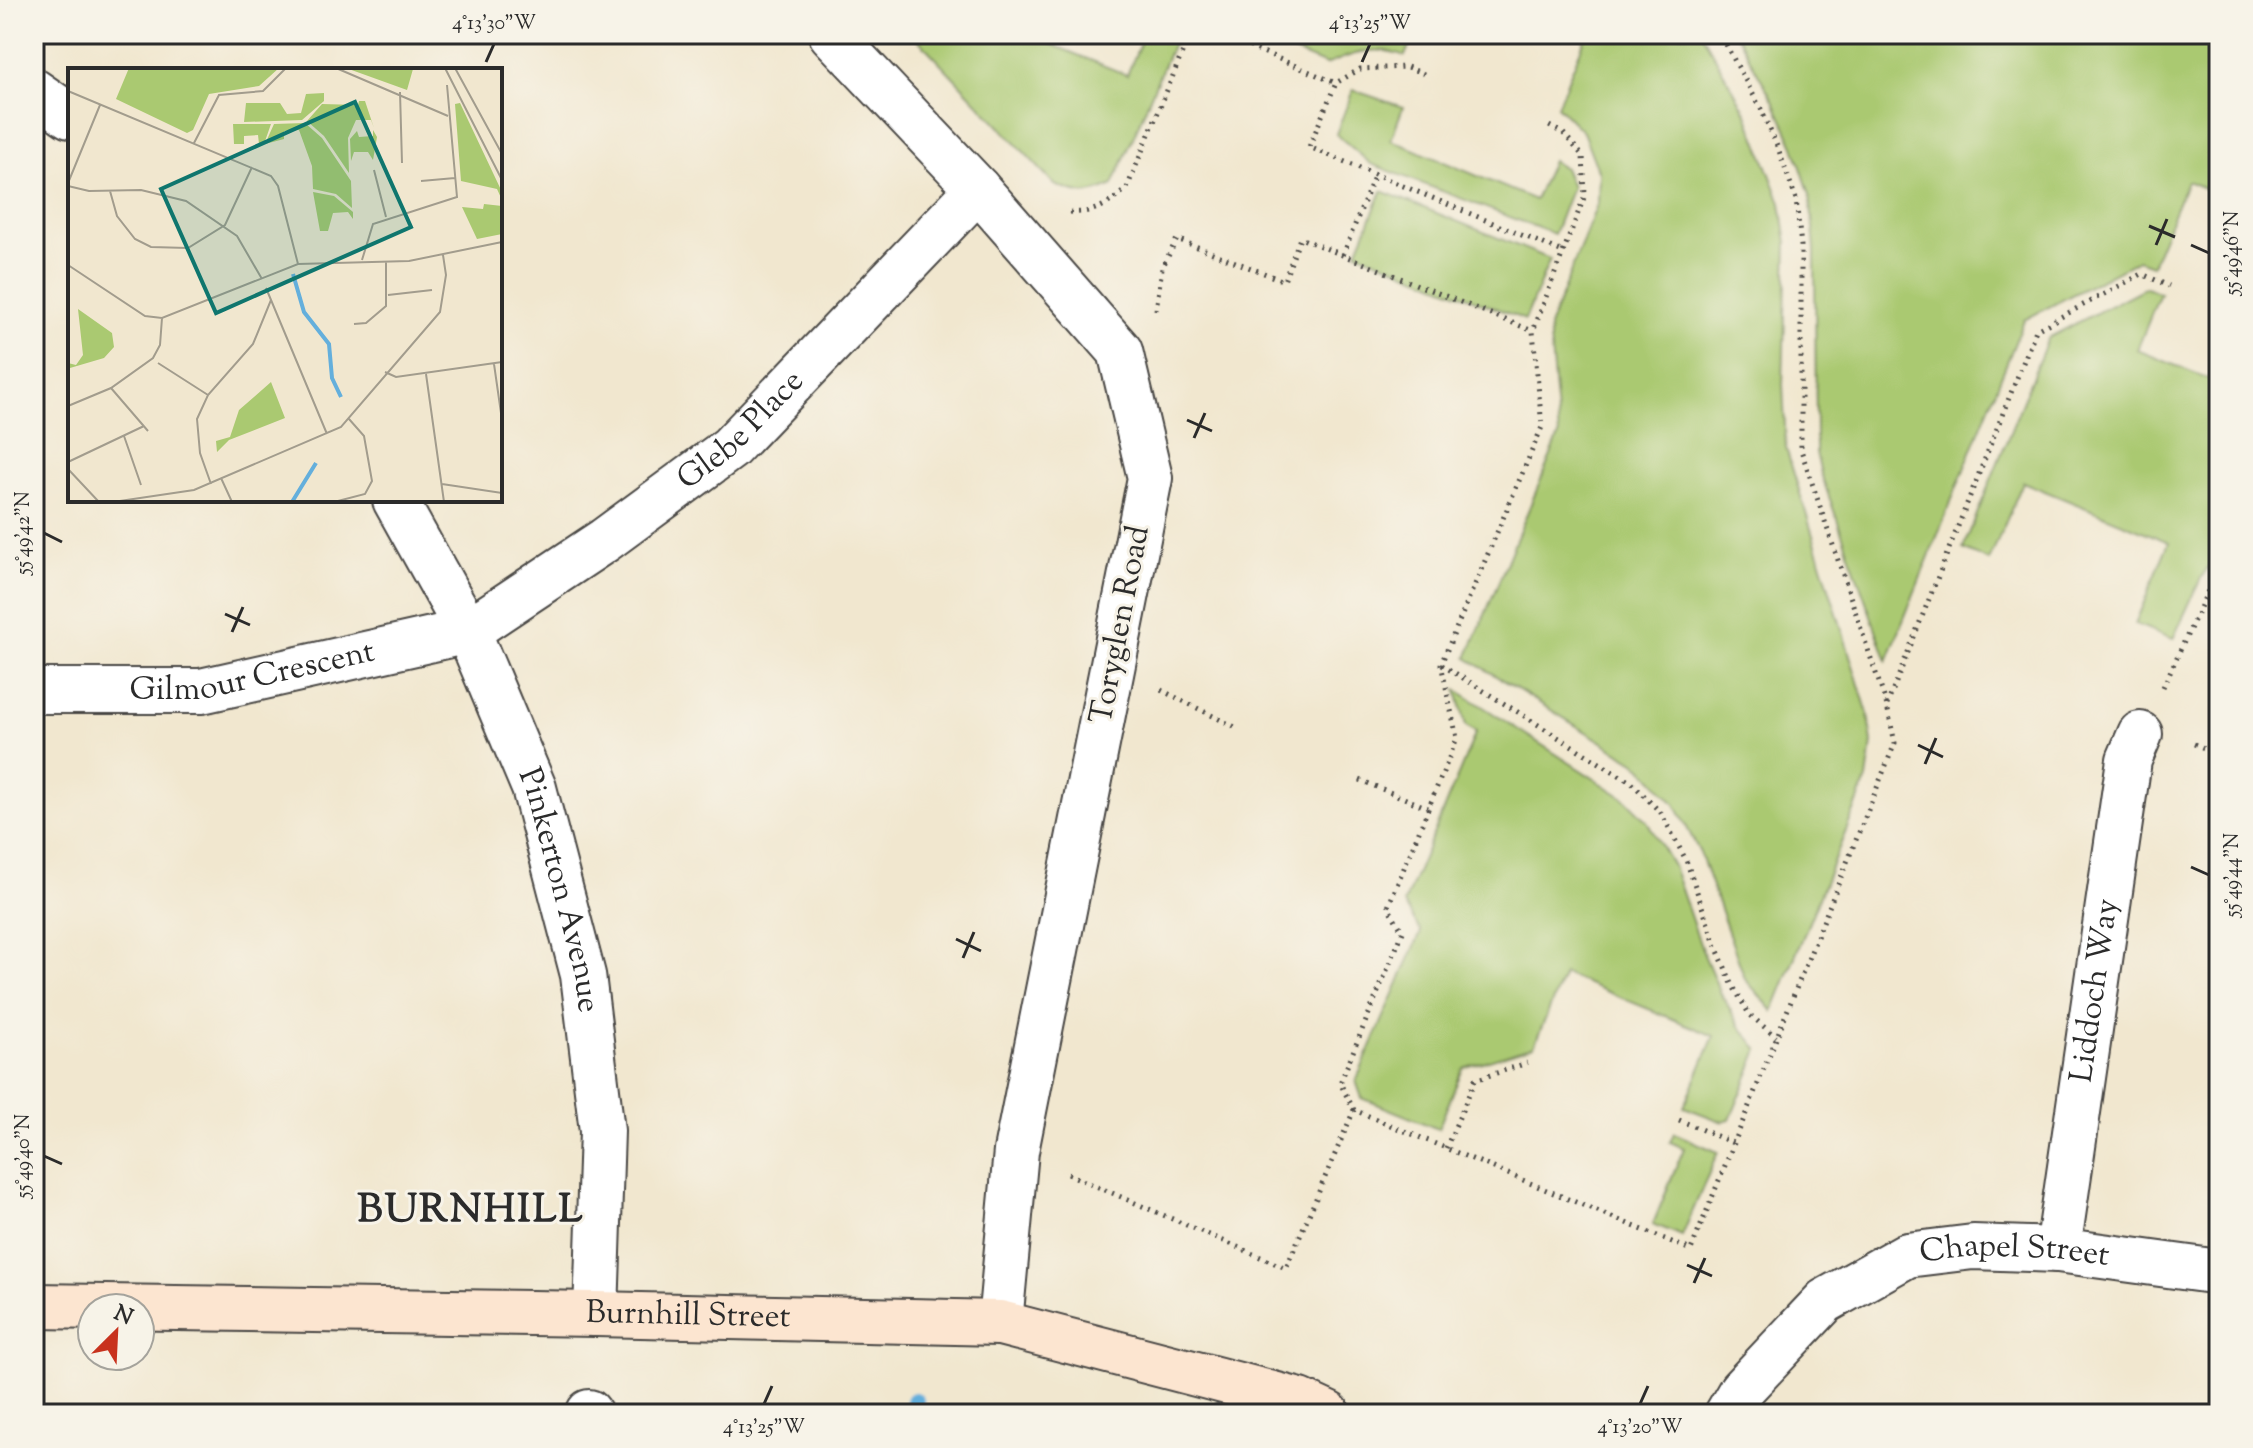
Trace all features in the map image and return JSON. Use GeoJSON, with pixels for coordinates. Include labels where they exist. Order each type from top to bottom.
{"type":"FeatureCollection","features":[{"type":"Feature","properties":{"kind":"main road","name":"Burnhill Street"},"geometry":{"type":"LineString","coordinates":[[34,1306],[1000,1323],[1300,1401],[1328,1414]]}},
{"type":"Feature","properties":{"kind":"street","name":"Toryglen Road"},"geometry":{"type":"LineString","coordinates":[[831,34],[978,189],[1120,351],[1150,478],[1016,1151],[1000,1323]]}},
{"type":"Feature","properties":{"kind":"street"},"geometry":{"type":"LineString","coordinates":[[34,91],[68,115]]}},
{"type":"Feature","properties":{"kind":"street","name":"Glebe Place"},"geometry":{"type":"LineString","coordinates":[[468,631],[605,540],[730,448],[978,189]]}},
{"type":"Feature","properties":{"kind":"street","name":"Pinkerton Avenue"},"geometry":{"type":"LineString","coordinates":[[396,502],[468,631],[534,788],[583,975],[602,1131],[596,1314]]}},
{"type":"Feature","properties":{"kind":"street","name":"Gilmour Crescent"},"geometry":{"type":"LineString","coordinates":[[34,691],[201,691],[468,631]]}},
{"type":"Feature","properties":{"kind":"street","name":"Liddoch Way"},"geometry":{"type":"LineString","coordinates":[[2058,1250],[2129,760],[2140,734]]}},
{"type":"Feature","properties":{"kind":"street","name":"Chapel Street"},"geometry":{"type":"LineString","coordinates":[[1727,1414],[1741,1390],[1825,1301],[1907,1255],[1973,1247],[2058,1250],[2219,1272]]}},
{"type":"Feature","properties":{"kind":"path"},"geometry":{"type":"LineString","coordinates":[[1062,212],[1098,210],[1114,201],[1127,188],[1190,34]]}},
{"type":"Feature","properties":{"kind":"path"},"geometry":{"type":"LineString","coordinates":[[1220,34],[1336,83]]}},
{"type":"Feature","properties":{"kind":"path"},"geometry":{"type":"LineString","coordinates":[[1549,126],[1563,133],[1583,156],[1585,195],[1533,331],[1542,427],[1441,664],[1457,738],[1388,907],[1403,932],[1340,1083],[1354,1110],[1691,1250],[1895,743],[1887,706],[1801,450],[1801,246],[1796,199],[1761,109],[1720,34]]}},
{"type":"Feature","properties":{"kind":"path"},"geometry":{"type":"LineString","coordinates":[[1424,74],[1407,67],[1360,69],[1336,83],[1309,147],[1563,252]]}},
{"type":"Feature","properties":{"kind":"path"},"geometry":{"type":"LineString","coordinates":[[1343,255],[1375,174]]}},
{"type":"Feature","properties":{"kind":"path"},"geometry":{"type":"LineString","coordinates":[[1155,315],[1162,268],[1177,239],[1284,281],[1300,238],[1533,331]]}},
{"type":"Feature","properties":{"kind":"path"},"geometry":{"type":"LineString","coordinates":[[1887,706],[2036,330],[2142,274],[2169,286]]}},
{"type":"Feature","properties":{"kind":"path"},"geometry":{"type":"LineString","coordinates":[[2159,696],[2219,572]]}},
{"type":"Feature","properties":{"kind":"path"},"geometry":{"type":"LineString","coordinates":[[1441,664],[1632,783],[1661,813],[1686,860],[1733,986],[1749,1014],[1776,1037]]}},
{"type":"Feature","properties":{"kind":"path"},"geometry":{"type":"LineString","coordinates":[[1112,666],[1235,727]]}},
{"type":"Feature","properties":{"kind":"path"},"geometry":{"type":"LineString","coordinates":[[2190,742],[2219,754]]}},
{"type":"Feature","properties":{"kind":"path"},"geometry":{"type":"LineString","coordinates":[[1360,780],[1428,808]]}},
{"type":"Feature","properties":{"kind":"path"},"geometry":{"type":"LineString","coordinates":[[1446,1148],[1475,1080],[1527,1063]]}},
{"type":"Feature","properties":{"kind":"path"},"geometry":{"type":"LineString","coordinates":[[1016,1151],[1286,1268],[1354,1110]]}},
{"type":"Feature","properties":{"kind":"path"},"geometry":{"type":"LineString","coordinates":[[1679,1120],[1734,1143]]}},
{"type":"Feature","properties":{"kind":"green space"},"geometry":{"type":"Polygon","coordinates":[[[913,34],[1026,34],[1127,75],[1144,34],[1177,34],[1113,185],[1084,193],[1055,185],[913,34]]]}},
{"type":"Feature","properties":{"kind":"green space"},"geometry":{"type":"Polygon","coordinates":[[[1250,34],[1414,34],[1405,56],[1374,50],[1326,65],[1250,34]]]}},
{"type":"Feature","properties":{"kind":"green space"},"geometry":{"type":"Polygon","coordinates":[[[1587,34],[1702,34],[1747,114],[1781,203],[1787,243],[1783,385],[1786,448],[1868,714],[1872,743],[1867,779],[1773,1011],[1745,979],[1700,853],[1675,804],[1641,766],[1467,658],[1559,436],[1549,327],[1598,202],[1599,173],[1583,132],[1557,106],[1587,34]]]}},
{"type":"Feature","properties":{"kind":"green space"},"geometry":{"type":"Polygon","coordinates":[[[1736,34],[2219,34],[2219,194],[2187,181],[2152,265],[2138,260],[2024,320],[1887,661],[1816,453],[1815,249],[1810,195],[1794,146],[1774,102],[1736,34]]]}},
{"type":"Feature","properties":{"kind":"green space"},"geometry":{"type":"Polygon","coordinates":[[[1353,90],[1403,107],[1391,140],[1535,200],[1552,161],[1564,168],[1572,187],[1554,234],[1371,164],[1336,134],[1353,90]]]}},
{"type":"Feature","properties":{"kind":"green space"},"geometry":{"type":"Polygon","coordinates":[[[1382,191],[1550,259],[1525,320],[1357,252],[1382,191]]]}},
{"type":"Feature","properties":{"kind":"green space"},"geometry":{"type":"Polygon","coordinates":[[[2146,287],[2160,293],[2137,350],[2219,383],[2219,550],[2201,578],[2173,639],[2135,624],[2169,542],[2023,482],[1989,561],[1963,549],[2048,338],[2146,287]]]}},
{"type":"Feature","properties":{"kind":"green space"},"geometry":{"type":"Polygon","coordinates":[[[1457,690],[1624,798],[1647,821],[1673,866],[1720,992],[1739,1025],[1759,1050],[1730,1120],[1723,1122],[1684,1107],[1714,1036],[1564,974],[1534,1046],[1463,1068],[1438,1129],[1362,1098],[1356,1081],[1421,932],[1404,904],[1476,732],[1466,726],[1457,690]]]}},
{"type":"Feature","properties":{"kind":"green space"},"geometry":{"type":"Polygon","coordinates":[[[1674,1133],[1718,1152],[1682,1236],[1653,1224],[1684,1148],[1670,1142],[1674,1133]]]}},
{"type":"Feature","properties":{"kind":"waterway"},"geometry":{"type":"LineString","coordinates":[[913,1414],[915,1401]]}},
{"type":"Feature","properties":{"kind":"district","name":"BURNHILL"},"geometry":{"type":"Point","coordinates":[471,1211]}}]}
